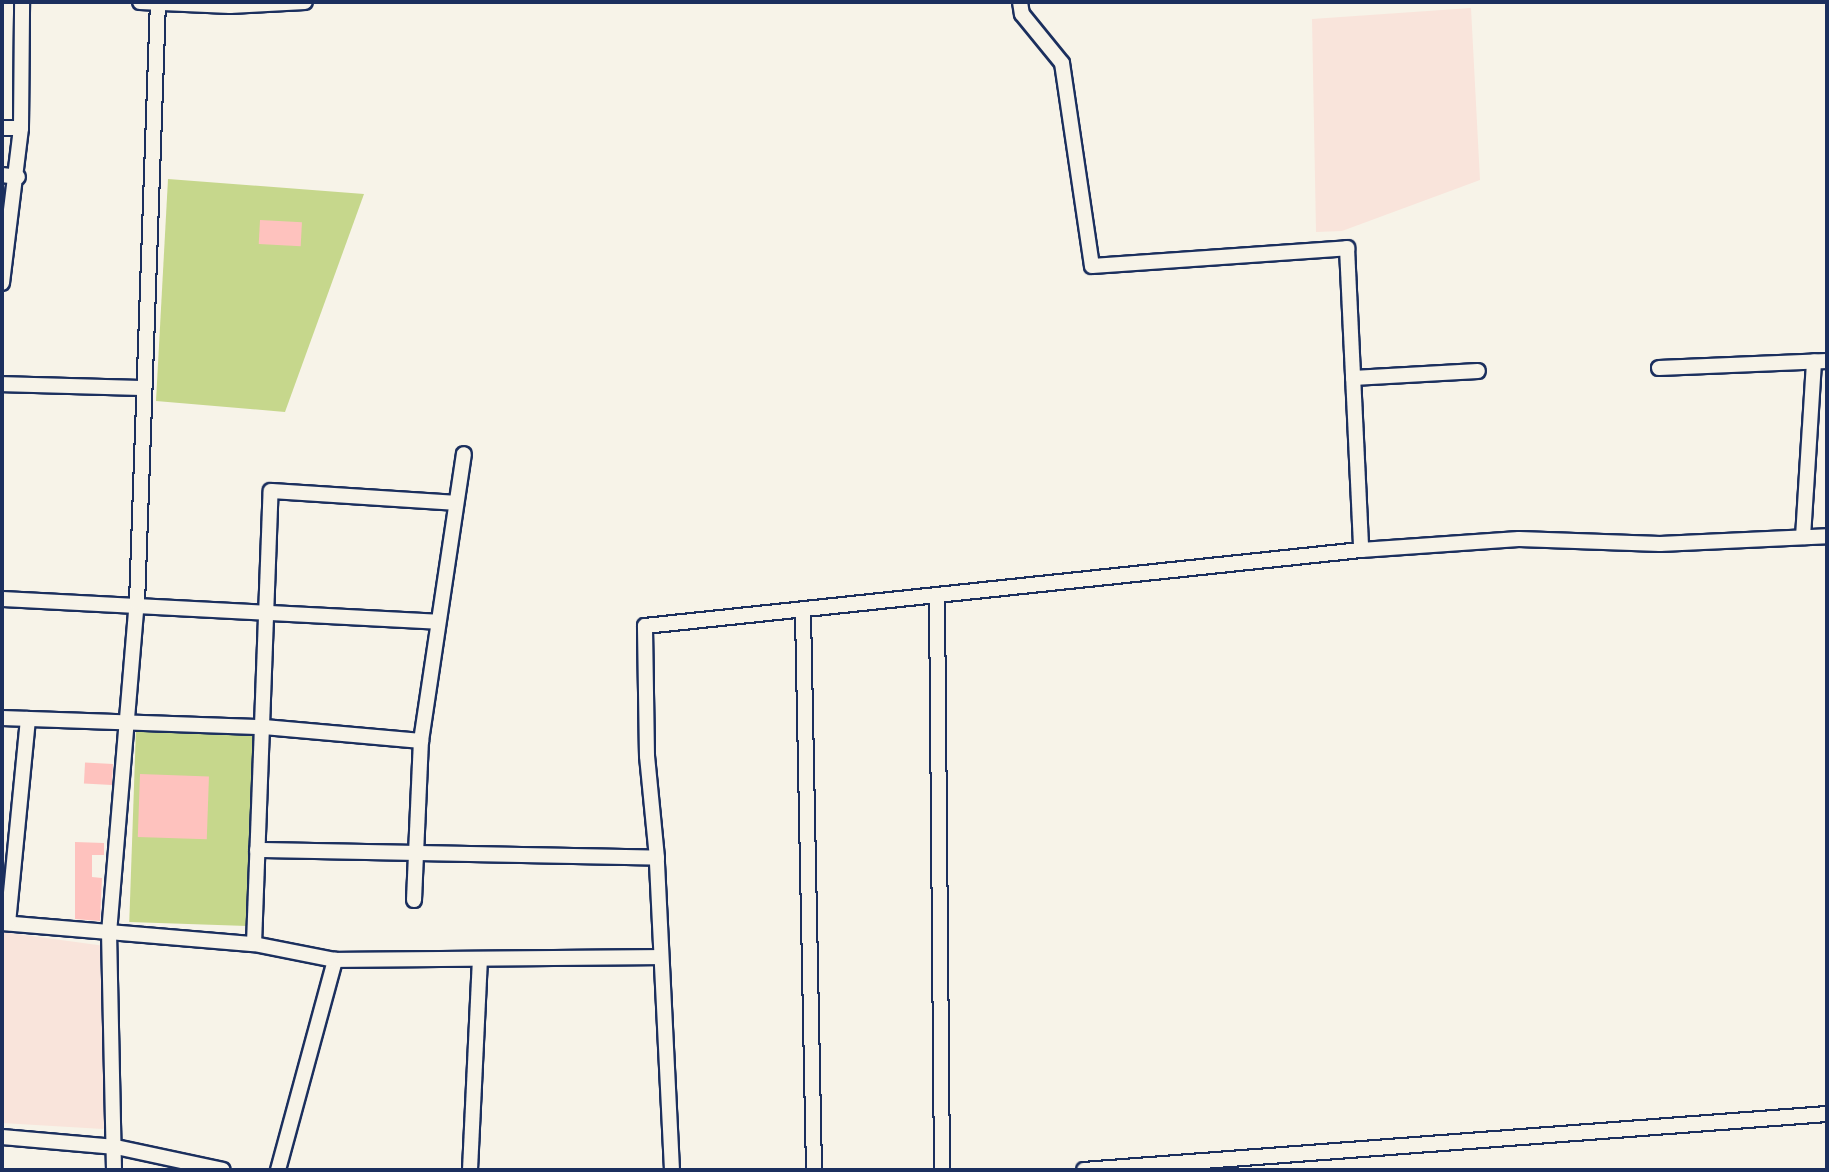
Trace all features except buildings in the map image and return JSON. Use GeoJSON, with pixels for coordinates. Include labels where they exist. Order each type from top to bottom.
{"type":"FeatureCollection","features":[{"type":"Feature","properties":{"kind":"street"},"geometry":{"type":"LineString","coordinates":[[2,283],[18,177],[22,2]]}},
{"type":"Feature","properties":{"kind":"street"},"geometry":{"type":"LineString","coordinates":[[140,2],[305,2]]}},
{"type":"Feature","properties":{"kind":"street"},"geometry":{"type":"LineString","coordinates":[[114,1170],[116,1147],[109,933],[137,603],[158,2]]}},
{"type":"Feature","properties":{"kind":"street"},"geometry":{"type":"LineString","coordinates":[[1020,2],[1022,14],[1062,63],[1092,266],[1347,248],[1361,550]]}},
{"type":"Feature","properties":{"kind":"street"},"geometry":{"type":"LineString","coordinates":[[2,128],[21,128]]}},
{"type":"Feature","properties":{"kind":"street"},"geometry":{"type":"LineString","coordinates":[[2,175],[18,177]]}},
{"type":"Feature","properties":{"kind":"street"},"geometry":{"type":"LineString","coordinates":[[1659,368],[1820,361],[1803,537]]}},
{"type":"Feature","properties":{"kind":"street"},"geometry":{"type":"LineString","coordinates":[[1353,378],[1478,371]]}},
{"type":"Feature","properties":{"kind":"street"},"geometry":{"type":"LineString","coordinates":[[2,384],[143,388]]}},
{"type":"Feature","properties":{"kind":"street"},"geometry":{"type":"LineString","coordinates":[[414,900],[413,853],[421,741],[435,622],[464,454]]}},
{"type":"Feature","properties":{"kind":"street"},"geometry":{"type":"LineString","coordinates":[[254,944],[269,611],[271,491],[455,503]]}},
{"type":"Feature","properties":{"kind":"street"},"geometry":{"type":"LineString","coordinates":[[672,1170],[659,957],[657,858],[647,756],[645,626],[937,599],[1361,550],[1519,539],[1660,544],[1827,536]]}},
{"type":"Feature","properties":{"kind":"street"},"geometry":{"type":"LineString","coordinates":[[2,599],[137,603],[435,622]]}},
{"type":"Feature","properties":{"kind":"street"},"geometry":{"type":"LineString","coordinates":[[937,599],[942,1170]]}},
{"type":"Feature","properties":{"kind":"street"},"geometry":{"type":"LineString","coordinates":[[803,613],[814,1170]]}},
{"type":"Feature","properties":{"kind":"street"},"geometry":{"type":"LineString","coordinates":[[2,718],[264,727],[421,741]]}},
{"type":"Feature","properties":{"kind":"street"},"geometry":{"type":"LineString","coordinates":[[28,719],[5,923],[254,944],[335,960],[659,957]]}},
{"type":"Feature","properties":{"kind":"street"},"geometry":{"type":"LineString","coordinates":[[257,850],[657,858]]}},
{"type":"Feature","properties":{"kind":"street"},"geometry":{"type":"LineString","coordinates":[[278,1170],[335,960]]}},
{"type":"Feature","properties":{"kind":"street"},"geometry":{"type":"LineString","coordinates":[[470,1170],[480,960]]}},
{"type":"Feature","properties":{"kind":"street"},"geometry":{"type":"LineString","coordinates":[[1084,1170],[1827,1114]]}},
{"type":"Feature","properties":{"kind":"street"},"geometry":{"type":"LineString","coordinates":[[2,1137],[116,1147],[223,1170]]}},
{"type":"Feature","properties":{"kind":"shaded area"},"geometry":{"type":"Polygon","coordinates":[[[1471,8],[1480,180],[1342,231],[1316,232],[1312,19],[1471,8]]]}},
{"type":"Feature","properties":{"kind":"shaded area"},"geometry":{"type":"Polygon","coordinates":[[[2,932],[105,946],[109,1122],[103,1129],[2,1123],[2,932]]]}},
{"type":"Feature","properties":{"kind":"green space"},"geometry":{"type":"Polygon","coordinates":[[[168,179],[364,194],[285,412],[156,401],[168,179]]]}},
{"type":"Feature","properties":{"kind":"green space"},"geometry":{"type":"Polygon","coordinates":[[[136,729],[254,733],[247,926],[129,922],[136,729]]]}}]}
